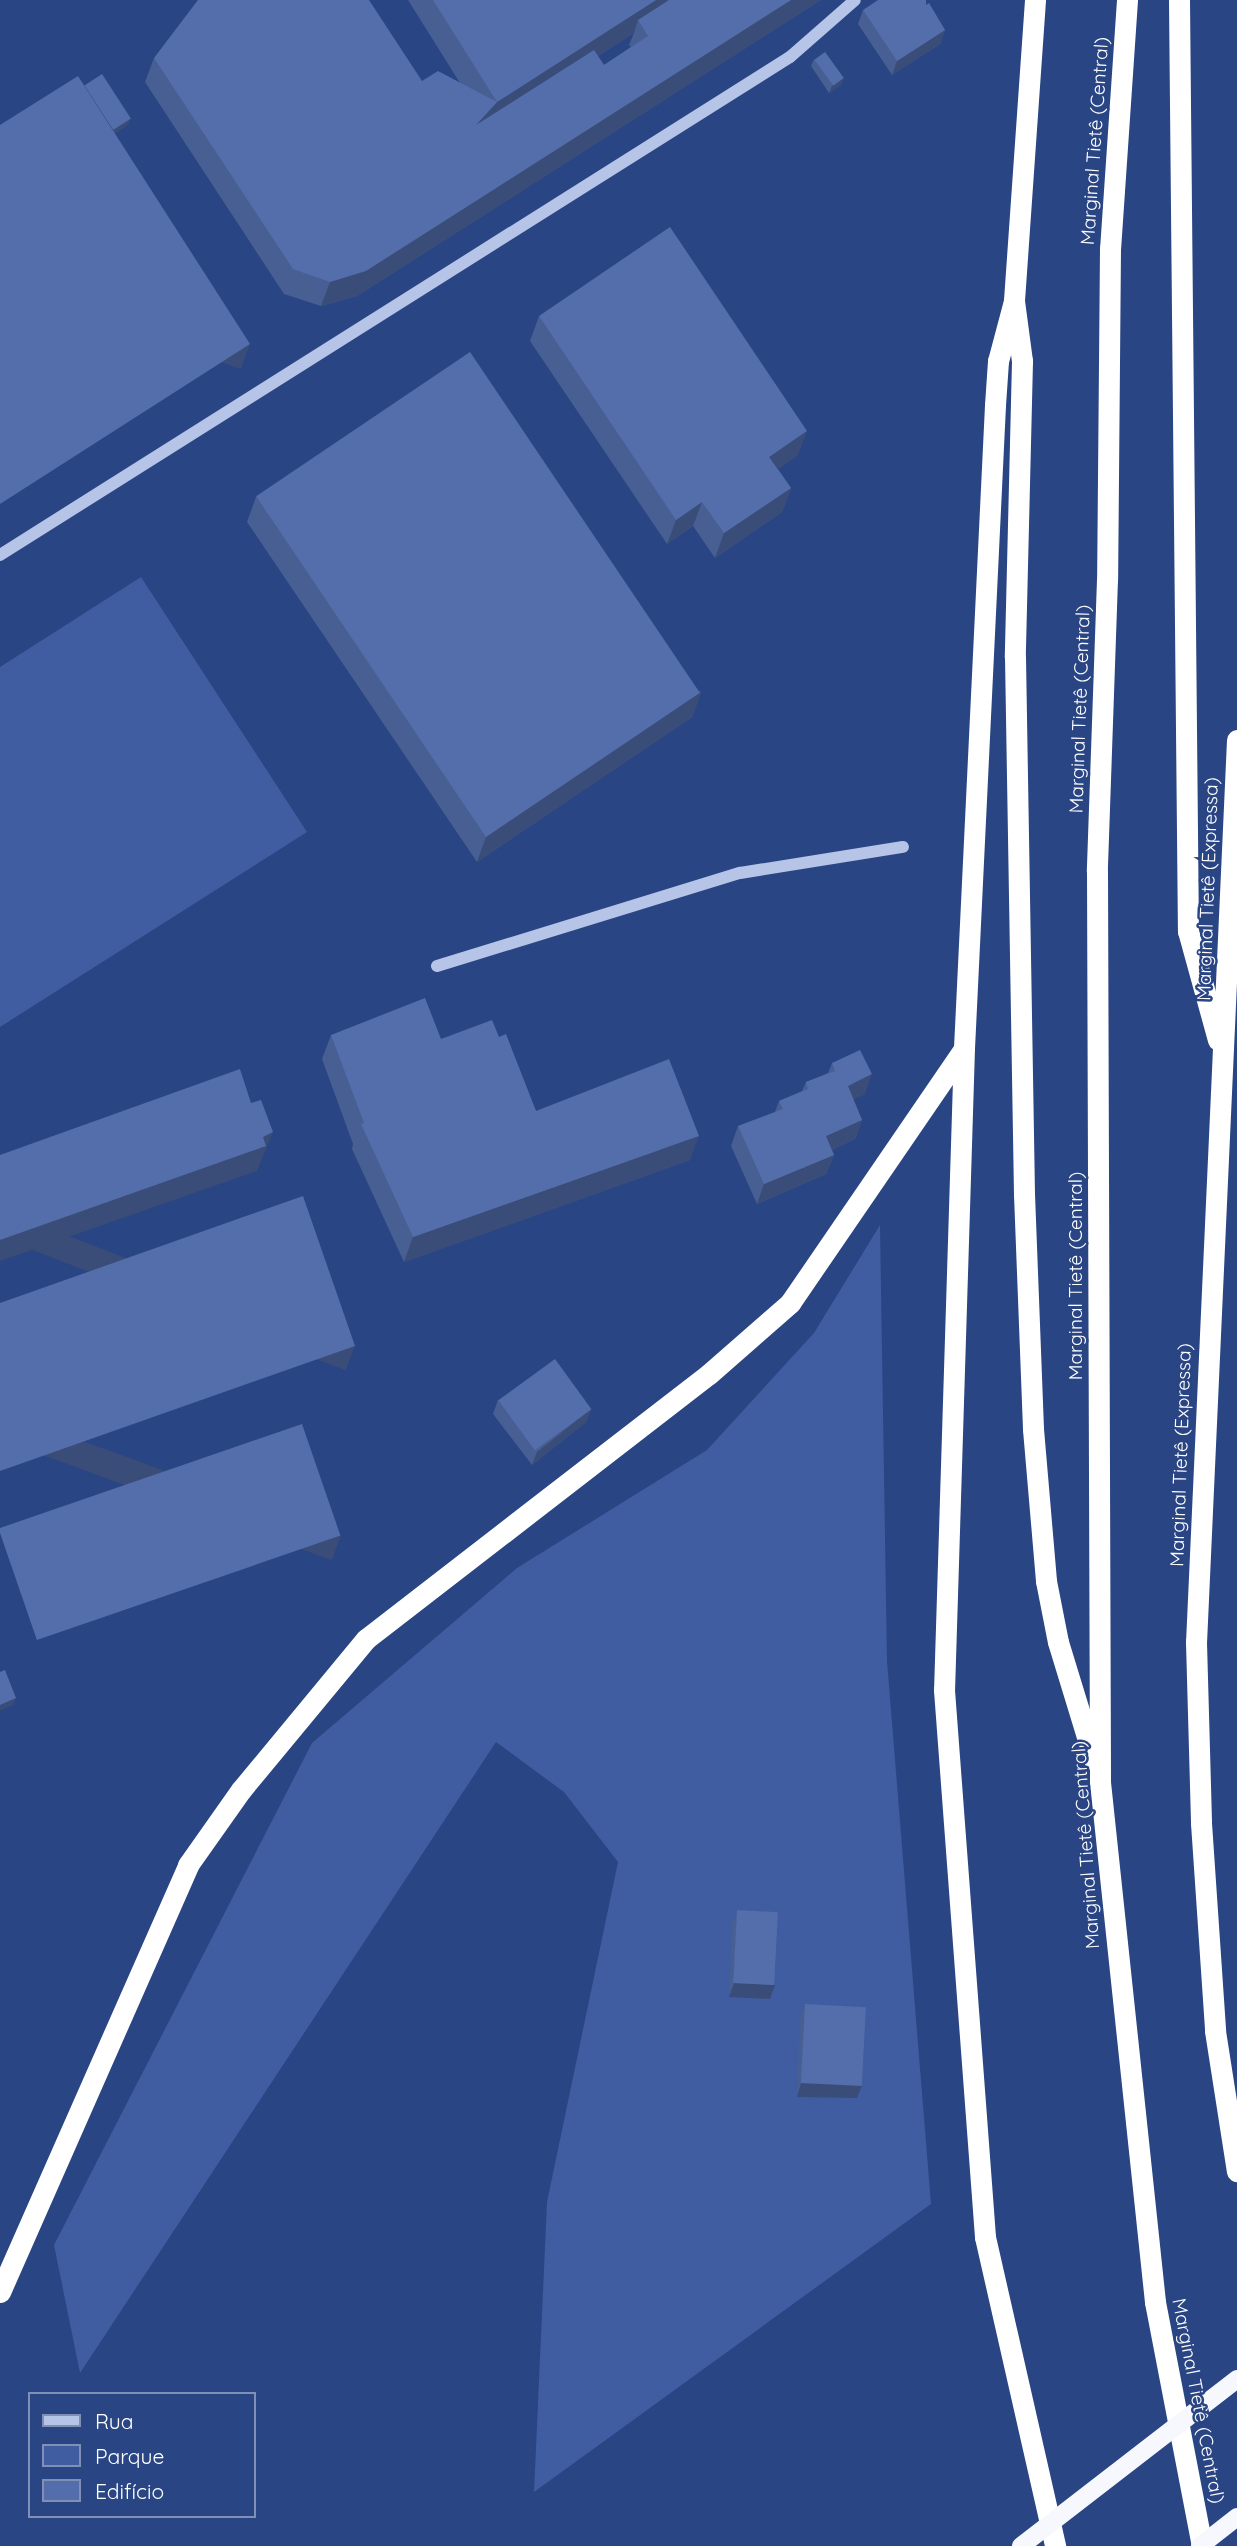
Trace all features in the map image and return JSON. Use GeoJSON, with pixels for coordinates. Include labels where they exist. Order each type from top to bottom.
{"type":"FeatureCollection","features":[{"type":"Feature","properties":{"kind":"highway"},"geometry":{"type":"LineString","coordinates":[[1035,0],[1014,301],[998,361],[995,405],[964,1048],[944,1690],[985,2236],[1055,2546]]}},
{"type":"Feature","properties":{"kind":"highway","name":"Marginal Tietê (Central)"},"geometry":{"type":"LineString","coordinates":[[1127,0],[1110,248],[1107,579],[1097,871],[1100,1782],[1155,2302],[1201,2546]]}},
{"type":"Feature","properties":{"kind":"highway"},"geometry":{"type":"LineString","coordinates":[[1179,0],[1188,931],[1224,1061]]}},
{"type":"Feature","properties":{"kind":"highway"},"geometry":{"type":"LineString","coordinates":[[1014,301],[1022,361],[1015,657],[1024,1194],[1033,1429],[1046,1581],[1058,1642],[1100,1782]]}},
{"type":"Feature","properties":{"kind":"highway","name":"Marginal Tietê (Expressa)"},"geometry":{"type":"LineString","coordinates":[[1237,740],[1224,1061],[1201,1464],[1196,1642],[1201,1823],[1214,2031],[1237,2171]]}},
{"type":"Feature","properties":{"kind":"highway"},"geometry":{"type":"LineString","coordinates":[[0,2292],[188,1866],[241,1790],[366,1639],[709,1374],[789,1303],[964,1048]]}},
{"type":"Feature","properties":{"kind":"main road"},"geometry":{"type":"LineString","coordinates":[[1021,2546],[1237,2379]]}},
{"type":"Feature","properties":{"kind":"main road"},"geometry":{"type":"LineString","coordinates":[[1201,2546],[1237,2517]]}},
{"type":"Feature","properties":{"kind":"lane"},"geometry":{"type":"LineString","coordinates":[[0,555],[790,57],[855,0]]}},
{"type":"Feature","properties":{"kind":"lane"},"geometry":{"type":"LineString","coordinates":[[438,966],[740,873],[903,847]]}},
{"type":"Feature","properties":{"kind":"green space"},"geometry":{"type":"Polygon","coordinates":[[[141,577],[307,832],[0,1027],[0,667],[141,577]]]}},
{"type":"Feature","properties":{"kind":"green space"},"geometry":{"type":"Polygon","coordinates":[[[880,1225],[887,1661],[931,2204],[534,2492],[547,2202],[618,1862],[564,1792],[496,1742],[80,2373],[54,2245],[312,1743],[517,1568],[707,1450],[814,1333],[880,1225]]]}},
{"type":"Feature","properties":{"kind":"building"},"geometry":{"type":"Polygon","coordinates":[[[198,0],[369,0],[422,81],[438,71],[497,102],[476,125],[594,50],[604,65],[648,36],[638,20],[669,0],[791,0],[366,271],[330,282],[293,269],[154,58],[198,0]]]}},
{"type":"Feature","properties":{"kind":"building"},"geometry":{"type":"Polygon","coordinates":[[[433,0],[656,0],[497,102],[433,0]]]}},
{"type":"Feature","properties":{"kind":"building"},"geometry":{"type":"Polygon","coordinates":[[[878,0],[926,0],[926,5],[929,3],[945,30],[897,61],[863,10],[878,0]]]}},
{"type":"Feature","properties":{"kind":"building"},"geometry":{"type":"Polygon","coordinates":[[[825,52],[844,78],[833,86],[814,60],[825,52]]]}},
{"type":"Feature","properties":{"kind":"building"},"geometry":{"type":"Polygon","coordinates":[[[102,74],[131,118],[113,130],[84,85],[102,74]]]}},
{"type":"Feature","properties":{"kind":"building"},"geometry":{"type":"Polygon","coordinates":[[[78,76],[250,344],[0,504],[0,125],[78,76]]]}},
{"type":"Feature","properties":{"kind":"building"},"geometry":{"type":"Polygon","coordinates":[[[670,227],[807,431],[769,457],[791,488],[724,533],[702,502],[676,520],[539,316],[670,227]]]}},
{"type":"Feature","properties":{"kind":"building"},"geometry":{"type":"Polygon","coordinates":[[[470,352],[700,693],[486,837],[256,496],[470,352]]]}},
{"type":"Feature","properties":{"kind":"building"},"geometry":{"type":"Polygon","coordinates":[[[425,998],[441,1039],[492,1020],[499,1037],[506,1034],[536,1111],[669,1059],[699,1136],[413,1237],[361,1124],[364,1123],[331,1035],[425,998]]]}},
{"type":"Feature","properties":{"kind":"building"},"geometry":{"type":"Polygon","coordinates":[[[860,1050],[872,1074],[848,1086],[862,1120],[826,1136],[834,1155],[764,1184],[738,1126],[783,1109],[779,1101],[808,1089],[806,1082],[835,1071],[832,1063],[860,1050]]]}},
{"type":"Feature","properties":{"kind":"building"},"geometry":{"type":"Polygon","coordinates":[[[240,1069],[251,1103],[261,1100],[273,1132],[263,1137],[266,1146],[0,1240],[0,1155],[240,1069]]]}},
{"type":"Feature","properties":{"kind":"building"},"geometry":{"type":"Polygon","coordinates":[[[303,1196],[355,1346],[0,1471],[0,1303],[303,1196]]]}},
{"type":"Feature","properties":{"kind":"building"},"geometry":{"type":"Polygon","coordinates":[[[555,1359],[591,1409],[535,1450],[498,1400],[555,1359]]]}},
{"type":"Feature","properties":{"kind":"building"},"geometry":{"type":"Polygon","coordinates":[[[302,1424],[340,1536],[37,1640],[0,1528],[302,1424]]]}},
{"type":"Feature","properties":{"kind":"building"},"geometry":{"type":"Polygon","coordinates":[[[5,1670],[16,1698],[0,1705],[0,1672],[5,1670]]]}},
{"type":"Feature","properties":{"kind":"building"},"geometry":{"type":"Polygon","coordinates":[[[737,1910],[778,1912],[774,1985],[733,1983],[737,1910]]]}},
{"type":"Feature","properties":{"kind":"building"},"geometry":{"type":"Polygon","coordinates":[[[805,2004],[866,2007],[862,2086],[801,2083],[805,2004]]]}}]}
